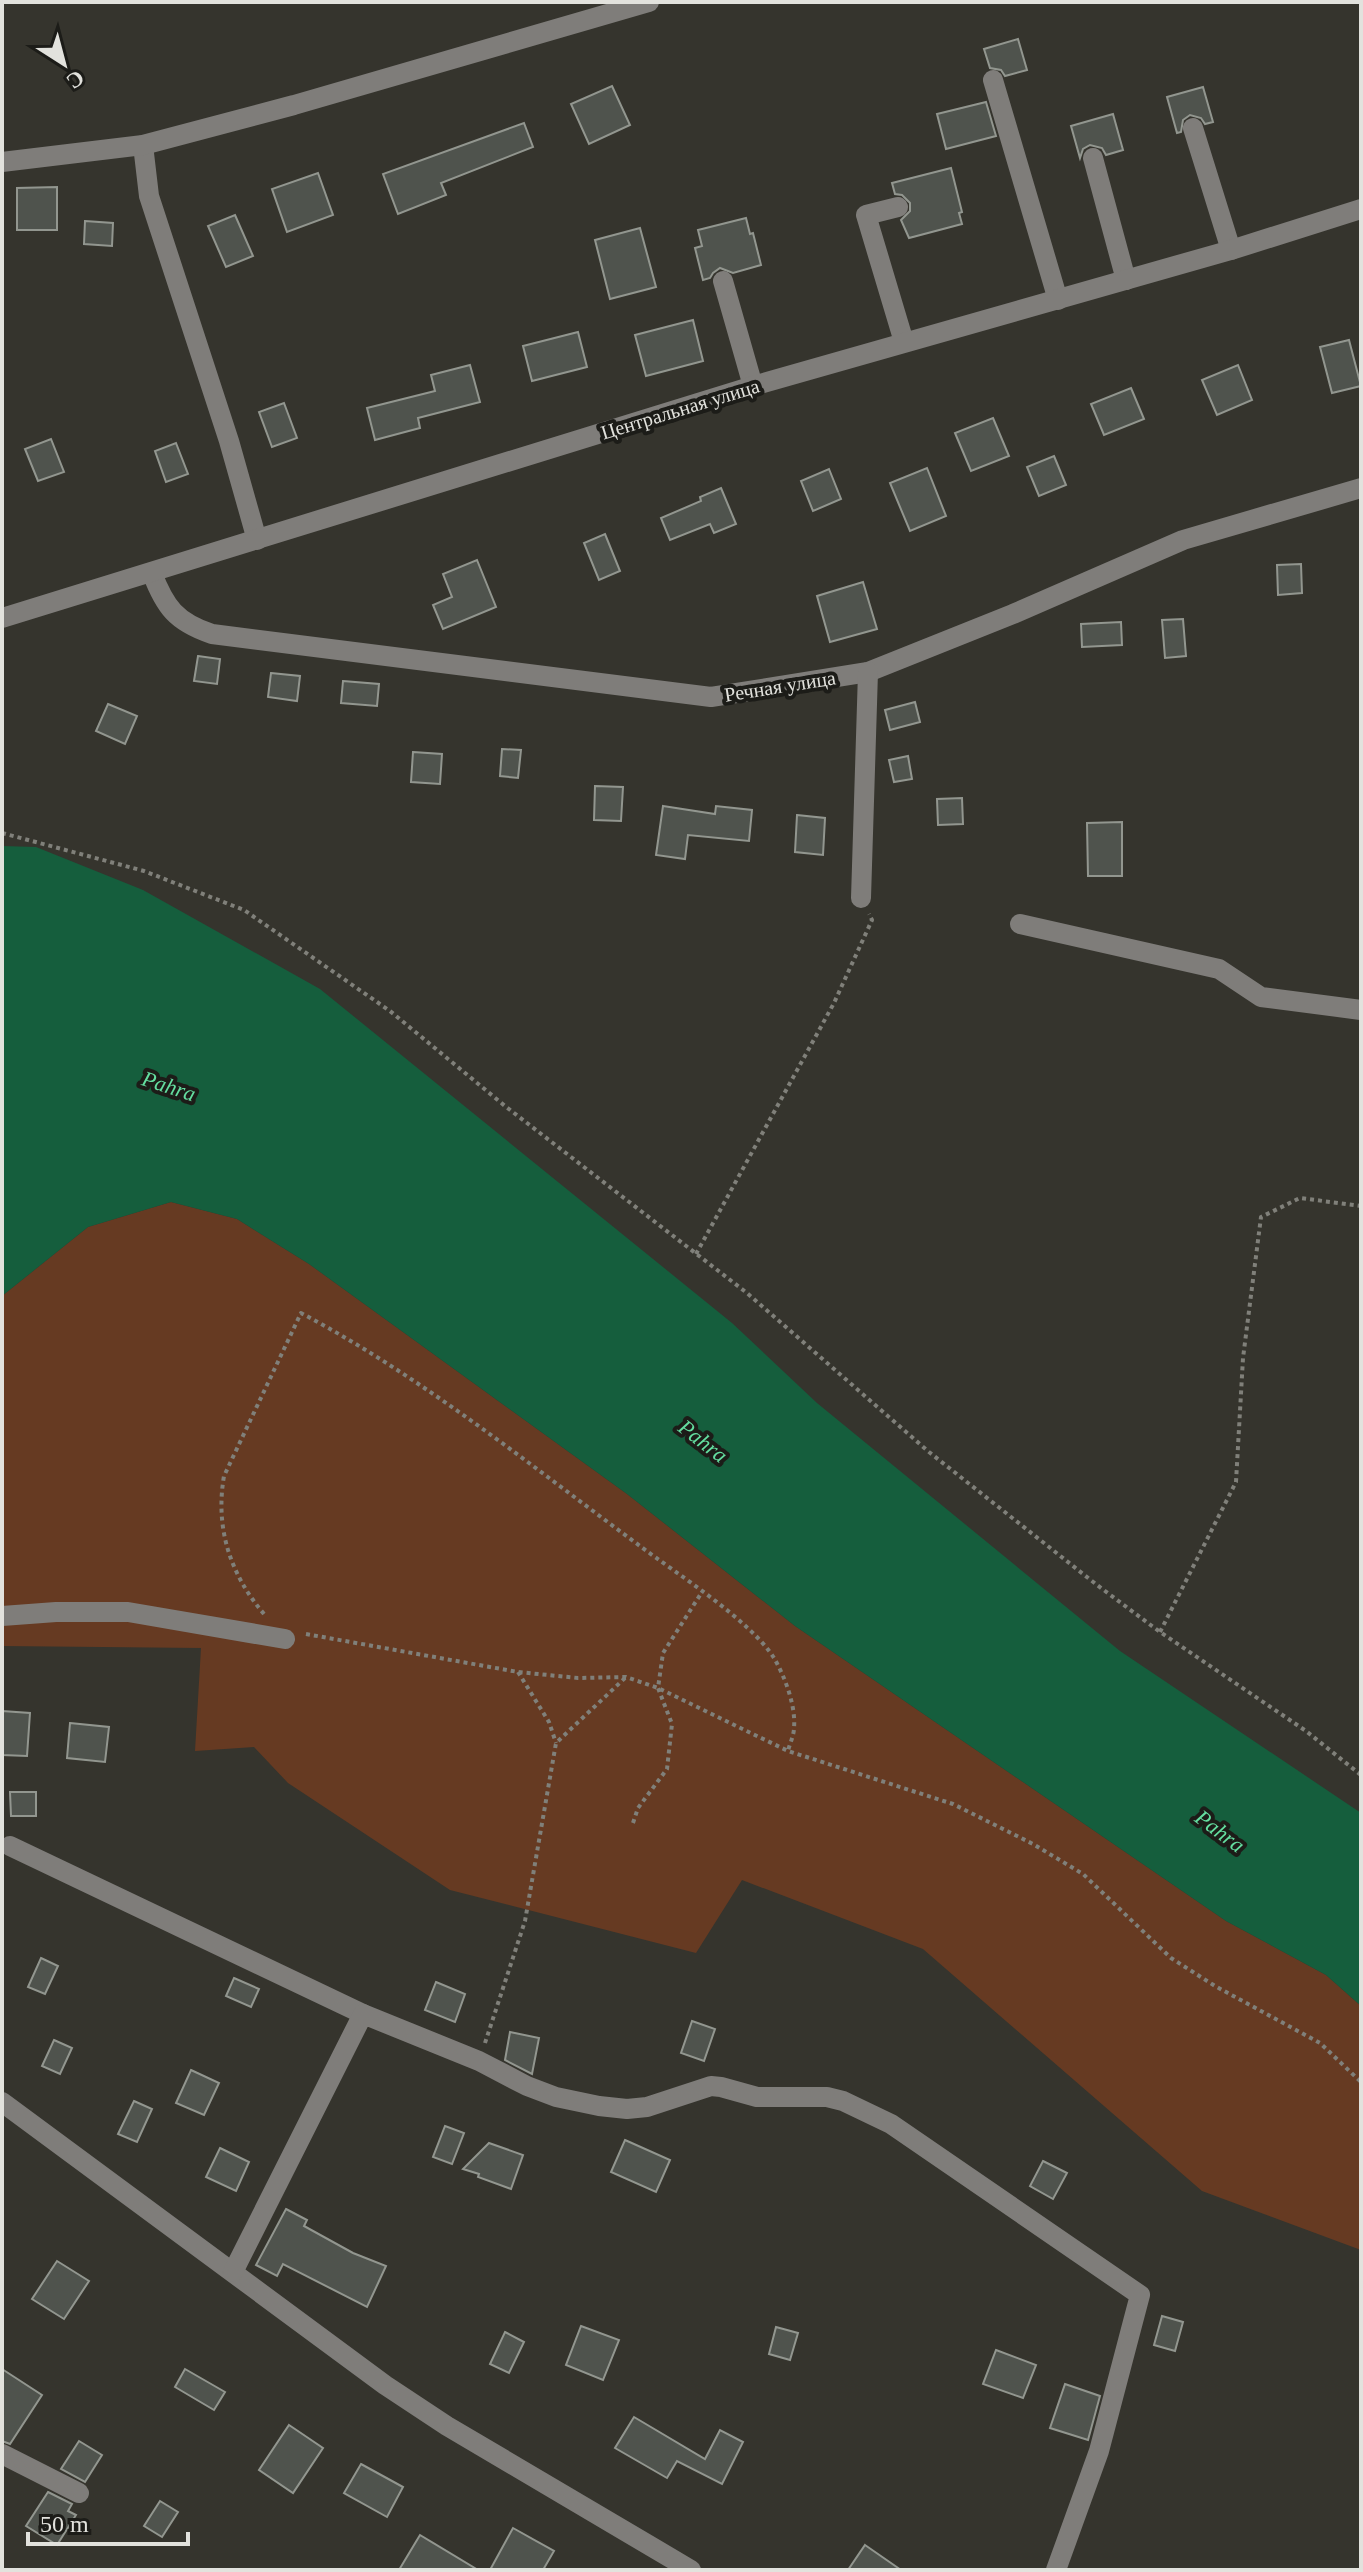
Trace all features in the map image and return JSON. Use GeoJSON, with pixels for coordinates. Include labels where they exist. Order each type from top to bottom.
{"type":"FeatureCollection","features":[{"type":"Feature","properties":{"kind":"street"},"geometry":{"type":"LineString","coordinates":[[2,162],[143,145],[294,105],[649,2]]}},
{"type":"Feature","properties":{"kind":"street"},"geometry":{"type":"LineString","coordinates":[[993,80],[1058,300]]}},
{"type":"Feature","properties":{"kind":"street"},"geometry":{"type":"LineString","coordinates":[[1193,128],[1231,250]]}},
{"type":"Feature","properties":{"kind":"street"},"geometry":{"type":"LineString","coordinates":[[143,145],[149,196],[225,426],[257,540]]}},
{"type":"Feature","properties":{"kind":"street"},"geometry":{"type":"LineString","coordinates":[[1093,158],[1126,280]]}},
{"type":"Feature","properties":{"kind":"street"},"geometry":{"type":"LineString","coordinates":[[898,207],[866,215],[904,342]]}},
{"type":"Feature","properties":{"kind":"street","name":"Центральная улица"},"geometry":{"type":"LineString","coordinates":[[2,618],[753,386],[1231,250],[1361,209]]}},
{"type":"Feature","properties":{"kind":"street"},"geometry":{"type":"LineString","coordinates":[[723,281],[753,386]]}},
{"type":"Feature","properties":{"kind":"street","name":"Речная улица"},"geometry":{"type":"LineString","coordinates":[[152,573],[172,611],[189,626],[212,634],[711,697],[868,672],[1013,614],[1183,540],[1361,488]]}},
{"type":"Feature","properties":{"kind":"street"},"geometry":{"type":"LineString","coordinates":[[861,898],[868,672]]}},
{"type":"Feature","properties":{"kind":"street"},"geometry":{"type":"LineString","coordinates":[[1020,924],[1219,969],[1261,997],[1361,1010]]}},
{"type":"Feature","properties":{"kind":"street"},"geometry":{"type":"LineString","coordinates":[[2,1616],[128,1612],[285,1639]]}},
{"type":"Feature","properties":{"kind":"street"},"geometry":{"type":"LineString","coordinates":[[10,1846],[363,2014],[479,2061],[556,2097],[627,2109],[647,2107],[711,2086],[757,2097],[827,2097],[843,2101],[891,2124],[1140,2295],[1099,2451],[1056,2570]]}},
{"type":"Feature","properties":{"kind":"street"},"geometry":{"type":"LineString","coordinates":[[233,2272],[363,2014]]}},
{"type":"Feature","properties":{"kind":"street"},"geometry":{"type":"LineString","coordinates":[[2,2102],[385,2385],[447,2426],[691,2570]]}},
{"type":"Feature","properties":{"kind":"street"},"geometry":{"type":"LineString","coordinates":[[2,2454],[79,2493]]}},
{"type":"Feature","properties":{"kind":"path"},"geometry":{"type":"LineString","coordinates":[[2,833],[144,871],[244,910],[390,1011],[505,1106],[747,1293],[929,1452],[1160,1632],[1306,1731],[1361,1775]]}},
{"type":"Feature","properties":{"kind":"path"},"geometry":{"type":"LineString","coordinates":[[696,1254],[841,989],[872,920],[861,898]]}},
{"type":"Feature","properties":{"kind":"path"},"geometry":{"type":"LineString","coordinates":[[1160,1632],[1236,1482],[1243,1358],[1261,1217],[1300,1198],[1361,1206]]}},
{"type":"Feature","properties":{"kind":"path"},"geometry":{"type":"LineString","coordinates":[[788,1751],[795,1729],[793,1710],[774,1659],[756,1635],[474,1423],[351,1339],[301,1313],[224,1476],[219,1502],[221,1523],[242,1583],[285,1639],[306,1634],[518,1672],[578,1678],[626,1677],[658,1688],[788,1751],[953,1804],[1033,1844],[1083,1874],[1171,1958],[1215,1986],[1320,2043],[1361,2082]]}},
{"type":"Feature","properties":{"kind":"path"},"geometry":{"type":"LineString","coordinates":[[633,1823],[638,1808],[667,1769],[672,1724],[658,1688],[663,1653],[702,1592]]}},
{"type":"Feature","properties":{"kind":"path"},"geometry":{"type":"LineString","coordinates":[[479,2061],[525,1921],[556,1743],[549,1722],[518,1672]]}},
{"type":"Feature","properties":{"kind":"path"},"geometry":{"type":"LineString","coordinates":[[556,1743],[626,1677]]}},
{"type":"Feature","properties":{"kind":"shaded area"},"geometry":{"type":"Polygon","coordinates":[[[171,1202],[237,1219],[309,1264],[627,1494],[795,1626],[1226,1921],[1326,1975],[1361,2006],[1361,2250],[1202,2191],[923,1949],[742,1880],[696,1953],[450,1890],[288,1783],[254,1747],[195,1751],[201,1648],[2,1646],[2,1296],[88,1227],[171,1202]]]}},
{"type":"Feature","properties":{"kind":"water","name":"Pahra"},"geometry":{"type":"Polygon","coordinates":[[[2,846],[36,847],[143,890],[320,989],[732,1323],[817,1403],[1120,1651],[1361,1813],[1361,2006],[1326,1975],[1226,1921],[795,1626],[627,1494],[309,1264],[237,1219],[171,1202],[88,1227],[2,1296],[2,846]]]}},
{"type":"Feature","properties":{"kind":"building"},"geometry":{"type":"Polygon","coordinates":[[[1018,39],[1027,70],[1005,76],[1001,70],[990,68],[984,49],[1018,39]]]}},
{"type":"Feature","properties":{"kind":"building"},"geometry":{"type":"Polygon","coordinates":[[[612,86],[630,125],[589,144],[571,104],[612,86]]]}},
{"type":"Feature","properties":{"kind":"building"},"geometry":{"type":"Polygon","coordinates":[[[1203,87],[1213,122],[1205,124],[1201,118],[1190,115],[1183,120],[1181,132],[1177,133],[1167,97],[1203,87]]]}},
{"type":"Feature","properties":{"kind":"building"},"geometry":{"type":"Polygon","coordinates":[[[986,102],[996,136],[946,149],[937,114],[986,102]]]}},
{"type":"Feature","properties":{"kind":"building"},"geometry":{"type":"Polygon","coordinates":[[[1113,114],[1123,150],[1106,155],[1102,148],[1090,145],[1083,149],[1080,158],[1071,126],[1113,114]]]}},
{"type":"Feature","properties":{"kind":"building"},"geometry":{"type":"Polygon","coordinates":[[[524,123],[533,147],[441,183],[446,195],[398,214],[383,174],[524,123]]]}},
{"type":"Feature","properties":{"kind":"building"},"geometry":{"type":"Polygon","coordinates":[[[951,168],[962,224],[909,238],[901,220],[910,211],[910,203],[902,195],[895,194],[892,183],[951,168]]]}},
{"type":"Feature","properties":{"kind":"building"},"geometry":{"type":"Polygon","coordinates":[[[318,173],[333,215],[287,232],[272,189],[318,173]]]}},
{"type":"Feature","properties":{"kind":"building"},"geometry":{"type":"Polygon","coordinates":[[[57,187],[57,230],[17,230],[17,188],[57,187]]]}},
{"type":"Feature","properties":{"kind":"building"},"geometry":{"type":"Polygon","coordinates":[[[235,215],[253,256],[226,267],[208,226],[235,215]]]}},
{"type":"Feature","properties":{"kind":"building"},"geometry":{"type":"Polygon","coordinates":[[[746,218],[761,265],[733,273],[720,268],[710,278],[703,280],[695,248],[702,246],[698,230],[746,218]]]}},
{"type":"Feature","properties":{"kind":"building"},"geometry":{"type":"Polygon","coordinates":[[[85,221],[113,223],[112,246],[84,244],[85,221]]]}},
{"type":"Feature","properties":{"kind":"building"},"geometry":{"type":"Polygon","coordinates":[[[640,228],[656,287],[610,299],[595,240],[640,228]]]}},
{"type":"Feature","properties":{"kind":"building"},"geometry":{"type":"Polygon","coordinates":[[[693,320],[703,361],[646,376],[635,335],[693,320]]]}},
{"type":"Feature","properties":{"kind":"building"},"geometry":{"type":"Polygon","coordinates":[[[578,332],[587,367],[532,381],[523,346],[578,332]]]}},
{"type":"Feature","properties":{"kind":"building"},"geometry":{"type":"Polygon","coordinates":[[[1349,340],[1361,386],[1332,393],[1320,347],[1349,340]]]}},
{"type":"Feature","properties":{"kind":"building"},"geometry":{"type":"Polygon","coordinates":[[[470,365],[480,402],[418,418],[420,428],[375,440],[367,408],[435,391],[431,375],[470,365]]]}},
{"type":"Feature","properties":{"kind":"building"},"geometry":{"type":"Polygon","coordinates":[[[1238,365],[1252,400],[1217,415],[1202,380],[1238,365]]]}},
{"type":"Feature","properties":{"kind":"building"},"geometry":{"type":"Polygon","coordinates":[[[1131,388],[1144,419],[1104,435],[1091,404],[1131,388]]]}},
{"type":"Feature","properties":{"kind":"building"},"geometry":{"type":"Polygon","coordinates":[[[284,403],[297,438],[272,447],[259,412],[284,403]]]}},
{"type":"Feature","properties":{"kind":"building"},"geometry":{"type":"Polygon","coordinates":[[[993,418],[1009,456],[971,471],[955,433],[993,418]]]}},
{"type":"Feature","properties":{"kind":"building"},"geometry":{"type":"Polygon","coordinates":[[[51,439],[64,472],[38,481],[25,449],[51,439]]]}},
{"type":"Feature","properties":{"kind":"building"},"geometry":{"type":"Polygon","coordinates":[[[176,443],[188,474],[166,482],[155,451],[176,443]]]}},
{"type":"Feature","properties":{"kind":"building"},"geometry":{"type":"Polygon","coordinates":[[[1054,456],[1066,485],[1039,496],[1027,467],[1054,456]]]}},
{"type":"Feature","properties":{"kind":"building"},"geometry":{"type":"Polygon","coordinates":[[[927,468],[946,516],[910,531],[890,483],[927,468]]]}},
{"type":"Feature","properties":{"kind":"building"},"geometry":{"type":"Polygon","coordinates":[[[829,469],[841,499],[813,511],[801,481],[829,469]]]}},
{"type":"Feature","properties":{"kind":"building"},"geometry":{"type":"Polygon","coordinates":[[[721,488],[736,524],[714,533],[710,524],[670,540],[661,518],[701,501],[700,497],[721,488]]]}},
{"type":"Feature","properties":{"kind":"building"},"geometry":{"type":"Polygon","coordinates":[[[605,534],[620,571],[599,580],[584,543],[605,534]]]}},
{"type":"Feature","properties":{"kind":"building"},"geometry":{"type":"Polygon","coordinates":[[[477,560],[496,607],[443,629],[433,605],[452,597],[443,574],[477,560]]]}},
{"type":"Feature","properties":{"kind":"building"},"geometry":{"type":"Polygon","coordinates":[[[1301,564],[1302,593],[1278,595],[1277,565],[1301,564]]]}},
{"type":"Feature","properties":{"kind":"building"},"geometry":{"type":"Polygon","coordinates":[[[863,582],[877,629],[830,642],[817,596],[863,582]]]}},
{"type":"Feature","properties":{"kind":"building"},"geometry":{"type":"Polygon","coordinates":[[[1183,619],[1186,656],[1165,658],[1162,620],[1183,619]]]}},
{"type":"Feature","properties":{"kind":"building"},"geometry":{"type":"Polygon","coordinates":[[[1121,622],[1122,645],[1082,647],[1081,624],[1121,622]]]}},
{"type":"Feature","properties":{"kind":"building"},"geometry":{"type":"Polygon","coordinates":[[[198,656],[220,659],[217,684],[194,681],[198,656]]]}},
{"type":"Feature","properties":{"kind":"building"},"geometry":{"type":"Polygon","coordinates":[[[271,673],[300,676],[297,701],[268,697],[271,673]]]}},
{"type":"Feature","properties":{"kind":"building"},"geometry":{"type":"Polygon","coordinates":[[[343,681],[379,684],[377,706],[341,703],[343,681]]]}},
{"type":"Feature","properties":{"kind":"building"},"geometry":{"type":"Polygon","coordinates":[[[915,702],[920,722],[890,730],[885,710],[915,702]]]}},
{"type":"Feature","properties":{"kind":"building"},"geometry":{"type":"Polygon","coordinates":[[[108,704],[137,716],[125,744],[96,731],[108,704]]]}},
{"type":"Feature","properties":{"kind":"building"},"geometry":{"type":"Polygon","coordinates":[[[502,749],[521,750],[518,778],[500,776],[502,749]]]}},
{"type":"Feature","properties":{"kind":"building"},"geometry":{"type":"Polygon","coordinates":[[[413,752],[442,754],[440,784],[411,782],[413,752]]]}},
{"type":"Feature","properties":{"kind":"building"},"geometry":{"type":"Polygon","coordinates":[[[908,756],[912,779],[894,782],[889,760],[908,756]]]}},
{"type":"Feature","properties":{"kind":"building"},"geometry":{"type":"Polygon","coordinates":[[[595,786],[623,787],[621,821],[594,820],[595,786]]]}},
{"type":"Feature","properties":{"kind":"building"},"geometry":{"type":"Polygon","coordinates":[[[962,798],[963,824],[938,825],[937,799],[962,798]]]}},
{"type":"Feature","properties":{"kind":"building"},"geometry":{"type":"Polygon","coordinates":[[[663,806],[715,814],[716,806],[752,810],[749,841],[688,835],[685,859],[656,855],[663,806]]]}},
{"type":"Feature","properties":{"kind":"building"},"geometry":{"type":"Polygon","coordinates":[[[797,815],[825,818],[823,855],[795,852],[797,815]]]}},
{"type":"Feature","properties":{"kind":"building"},"geometry":{"type":"Polygon","coordinates":[[[1122,822],[1122,876],[1088,876],[1087,823],[1122,822]]]}},
{"type":"Feature","properties":{"kind":"building"},"geometry":{"type":"Polygon","coordinates":[[[2,1711],[30,1713],[27,1756],[2,1755],[2,1711]]]}},
{"type":"Feature","properties":{"kind":"building"},"geometry":{"type":"Polygon","coordinates":[[[70,1723],[109,1727],[105,1762],[67,1758],[70,1723]]]}},
{"type":"Feature","properties":{"kind":"building"},"geometry":{"type":"Polygon","coordinates":[[[10,1792],[36,1792],[36,1816],[11,1816],[10,1792]]]}},
{"type":"Feature","properties":{"kind":"building"},"geometry":{"type":"Polygon","coordinates":[[[41,1958],[58,1966],[45,1994],[28,1987],[41,1958]]]}},
{"type":"Feature","properties":{"kind":"building"},"geometry":{"type":"Polygon","coordinates":[[[234,1978],[259,1989],[251,2007],[226,1996],[234,1978]]]}},
{"type":"Feature","properties":{"kind":"building"},"geometry":{"type":"Polygon","coordinates":[[[436,1982],[465,1994],[455,2022],[425,2010],[436,1982]]]}},
{"type":"Feature","properties":{"kind":"building"},"geometry":{"type":"Polygon","coordinates":[[[692,2021],[715,2029],[704,2061],[681,2053],[692,2021]]]}},
{"type":"Feature","properties":{"kind":"building"},"geometry":{"type":"Polygon","coordinates":[[[510,2032],[539,2038],[532,2074],[505,2060],[510,2032]]]}},
{"type":"Feature","properties":{"kind":"building"},"geometry":{"type":"Polygon","coordinates":[[[54,2040],[72,2048],[60,2074],[42,2066],[54,2040]]]}},
{"type":"Feature","properties":{"kind":"building"},"geometry":{"type":"Polygon","coordinates":[[[191,2070],[219,2083],[204,2115],[176,2103],[191,2070]]]}},
{"type":"Feature","properties":{"kind":"building"},"geometry":{"type":"Polygon","coordinates":[[[134,2101],[152,2109],[137,2142],[118,2134],[134,2101]]]}},
{"type":"Feature","properties":{"kind":"building"},"geometry":{"type":"Polygon","coordinates":[[[445,2126],[464,2133],[452,2164],[433,2157],[445,2126]]]}},
{"type":"Feature","properties":{"kind":"building"},"geometry":{"type":"Polygon","coordinates":[[[625,2140],[670,2160],[656,2192],[611,2172],[625,2140]]]}},
{"type":"Feature","properties":{"kind":"building"},"geometry":{"type":"Polygon","coordinates":[[[489,2143],[523,2155],[511,2189],[463,2169],[489,2143]]]}},
{"type":"Feature","properties":{"kind":"building"},"geometry":{"type":"Polygon","coordinates":[[[220,2148],[249,2162],[236,2191],[206,2177],[220,2148]]]}},
{"type":"Feature","properties":{"kind":"building"},"geometry":{"type":"Polygon","coordinates":[[[1043,2161],[1067,2173],[1053,2199],[1030,2186],[1043,2161]]]}},
{"type":"Feature","properties":{"kind":"building"},"geometry":{"type":"Polygon","coordinates":[[[286,2209],[307,2220],[304,2226],[353,2253],[386,2266],[367,2307],[283,2264],[277,2276],[256,2265],[286,2209]]]}},
{"type":"Feature","properties":{"kind":"building"},"geometry":{"type":"Polygon","coordinates":[[[57,2261],[89,2281],[64,2319],[32,2299],[57,2261]]]}},
{"type":"Feature","properties":{"kind":"building"},"geometry":{"type":"Polygon","coordinates":[[[1162,2316],[1183,2322],[1175,2351],[1154,2345],[1162,2316]]]}},
{"type":"Feature","properties":{"kind":"building"},"geometry":{"type":"Polygon","coordinates":[[[581,2326],[619,2340],[603,2380],[566,2365],[581,2326]]]}},
{"type":"Feature","properties":{"kind":"building"},"geometry":{"type":"Polygon","coordinates":[[[776,2327],[798,2333],[790,2360],[769,2354],[776,2327]]]}},
{"type":"Feature","properties":{"kind":"building"},"geometry":{"type":"Polygon","coordinates":[[[505,2332],[524,2342],[509,2373],[490,2364],[505,2332]]]}},
{"type":"Feature","properties":{"kind":"building"},"geometry":{"type":"Polygon","coordinates":[[[996,2350],[1036,2365],[1023,2398],[983,2384],[996,2350]]]}},
{"type":"Feature","properties":{"kind":"building"},"geometry":{"type":"Polygon","coordinates":[[[2,2369],[42,2395],[10,2444],[2,2441],[2,2369]]]}},
{"type":"Feature","properties":{"kind":"building"},"geometry":{"type":"Polygon","coordinates":[[[185,2369],[225,2392],[214,2410],[175,2387],[185,2369]]]}},
{"type":"Feature","properties":{"kind":"building"},"geometry":{"type":"Polygon","coordinates":[[[1065,2384],[1100,2396],[1088,2440],[1050,2428],[1065,2384]]]}},
{"type":"Feature","properties":{"kind":"building"},"geometry":{"type":"Polygon","coordinates":[[[634,2417],[705,2459],[720,2430],[743,2442],[722,2484],[677,2461],[667,2478],[615,2448],[634,2417]]]}},
{"type":"Feature","properties":{"kind":"building"},"geometry":{"type":"Polygon","coordinates":[[[289,2425],[323,2448],[293,2493],[259,2470],[289,2425]]]}},
{"type":"Feature","properties":{"kind":"building"},"geometry":{"type":"Polygon","coordinates":[[[79,2441],[102,2455],[85,2482],[61,2469],[79,2441]]]}},
{"type":"Feature","properties":{"kind":"building"},"geometry":{"type":"Polygon","coordinates":[[[361,2464],[403,2487],[387,2517],[344,2493],[361,2464]]]}},
{"type":"Feature","properties":{"kind":"building"},"geometry":{"type":"Polygon","coordinates":[[[48,2492],[72,2504],[68,2511],[76,2515],[57,2545],[26,2526],[48,2492]]]}},
{"type":"Feature","properties":{"kind":"building"},"geometry":{"type":"Polygon","coordinates":[[[160,2501],[178,2512],[162,2537],[144,2526],[160,2501]]]}},
{"type":"Feature","properties":{"kind":"building"},"geometry":{"type":"Polygon","coordinates":[[[513,2528],[554,2551],[543,2570],[490,2570],[513,2528]]]}},
{"type":"Feature","properties":{"kind":"building"},"geometry":{"type":"Polygon","coordinates":[[[420,2535],[478,2570],[399,2570],[420,2535]]]}},
{"type":"Feature","properties":{"kind":"building"},"geometry":{"type":"Polygon","coordinates":[[[865,2545],[901,2570],[848,2570],[865,2545]]]}}]}
